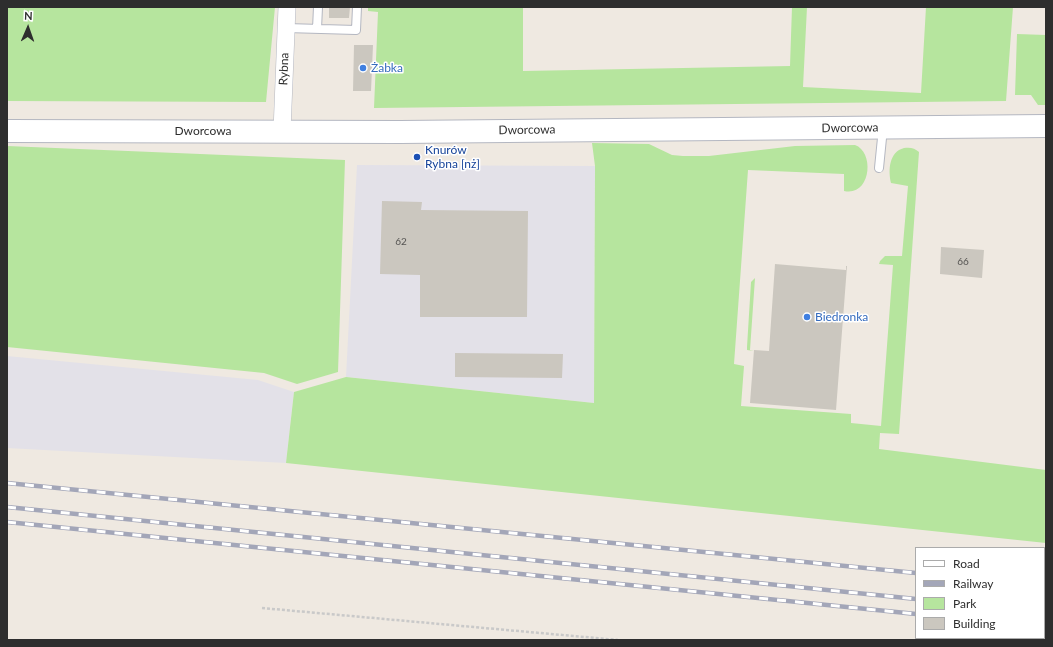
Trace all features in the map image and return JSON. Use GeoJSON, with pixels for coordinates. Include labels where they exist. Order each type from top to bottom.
{"type":"FeatureCollection","features":[{"type":"Feature","properties":{"kind":"main road","name":"Dworcowa"},"geometry":{"type":"LineString","coordinates":[[7,130],[400,132],[1046,126]]}},
{"type":"Feature","properties":{"kind":"street","name":"Rybna"},"geometry":{"type":"LineString","coordinates":[[282,131],[287,7]]}},
{"type":"Feature","properties":{"kind":"lane"},"geometry":{"type":"LineString","coordinates":[[317,29],[318,7]]}},
{"type":"Feature","properties":{"kind":"lane"},"geometry":{"type":"LineString","coordinates":[[286,28],[356,30],[357,7]]}},
{"type":"Feature","properties":{"kind":"lane"},"geometry":{"type":"LineString","coordinates":[[879,168],[883,127]]}},
{"type":"Feature","properties":{"kind":"path"},"geometry":{"type":"LineString","coordinates":[[262,608],[618,640]]}},
{"type":"Feature","properties":{"kind":"shaded area"},"geometry":{"type":"Polygon","coordinates":[[[357,165],[595,166],[594,403],[346,377],[357,165]]]}},
{"type":"Feature","properties":{"kind":"shaded area"},"geometry":{"type":"Polygon","coordinates":[[[7,356],[258,380],[294,392],[286,463],[7,448],[7,356]]]}},
{"type":"Feature","properties":{"kind":"green space"},"geometry":{"type":"Polygon","coordinates":[[[7,7],[275,7],[266,102],[7,101],[7,7]]]}},
{"type":"Feature","properties":{"kind":"green space"},"geometry":{"type":"Polygon","coordinates":[[[368,7],[523,7],[523,71],[790,66],[792,7],[807,7],[803,87],[921,93],[926,7],[1013,7],[1006,101],[374,108],[378,12],[368,11],[368,7]]]}},
{"type":"Feature","properties":{"kind":"green space"},"geometry":{"type":"Polygon","coordinates":[[[1017,34],[1046,35],[1046,105],[1038,105],[1031,95],[1015,95],[1017,34]]]}},
{"type":"Feature","properties":{"kind":"green space"},"geometry":{"type":"Polygon","coordinates":[[[592,143],[649,144],[672,155],[683,156],[709,156],[795,146],[855,145],[861,149],[866,156],[867,173],[865,181],[860,187],[853,191],[844,191],[844,174],[748,170],[734,364],[744,366],[741,406],[851,414],[851,423],[881,426],[893,265],[879,264],[885,256],[902,256],[908,186],[891,183],[890,167],[895,153],[899,150],[910,148],[919,152],[899,434],[880,433],[879,449],[1046,470],[1046,543],[286,463],[294,392],[346,377],[594,403],[595,166],[592,143]]]}},
{"type":"Feature","properties":{"kind":"green space"},"geometry":{"type":"Polygon","coordinates":[[[7,146],[345,160],[338,372],[297,384],[264,373],[7,347],[7,146]]]}},
{"type":"Feature","properties":{"kind":"green space"},"geometry":{"type":"Polygon","coordinates":[[[755,278],[750,350],[754,351],[747,350],[747,347],[751,282],[755,278]]]}},
{"type":"Feature","properties":{"kind":"building"},"geometry":{"type":"Polygon","coordinates":[[[329,7],[350,7],[349,18],[329,18],[329,7]]]}},
{"type":"Feature","properties":{"kind":"building","name":"Żabka"},"geometry":{"type":"Polygon","coordinates":[[[354,45],[373,45],[371,91],[353,91],[354,45]]]}},
{"type":"Feature","properties":{"kind":"building"},"geometry":{"type":"Polygon","coordinates":[[[382,201],[422,202],[421,210],[528,211],[527,317],[420,317],[420,275],[380,274],[382,201]]]}},
{"type":"Feature","properties":{"kind":"building"},"geometry":{"type":"Polygon","coordinates":[[[941,247],[984,250],[982,278],[940,274],[941,247]]]}},
{"type":"Feature","properties":{"kind":"building","name":"Biedronka"},"geometry":{"type":"Polygon","coordinates":[[[775,264],[846,270],[847,266],[836,410],[750,403],[754,350],[769,351],[775,264]]]}},
{"type":"Feature","properties":{"kind":"building"},"geometry":{"type":"Polygon","coordinates":[[[455,353],[563,354],[562,378],[455,377],[455,353]]]}},
{"type":"Feature","properties":{"kind":"railway"},"geometry":{"type":"LineString","coordinates":[[7,483],[915,573]]}},
{"type":"Feature","properties":{"kind":"railway"},"geometry":{"type":"LineString","coordinates":[[7,507],[915,599]]}},
{"type":"Feature","properties":{"kind":"railway"},"geometry":{"type":"LineString","coordinates":[[7,522],[915,614]]}},
{"type":"Feature","properties":{"kind":"place","name":"Żabka"},"geometry":{"type":"Point","coordinates":[363,68]}},
{"type":"Feature","properties":{"kind":"place","name":"Knurów Rybna [nż]"},"geometry":{"type":"Point","coordinates":[417,157]}},
{"type":"Feature","properties":{"kind":"place","name":"Biedronka"},"geometry":{"type":"Point","coordinates":[807,317]}}]}
